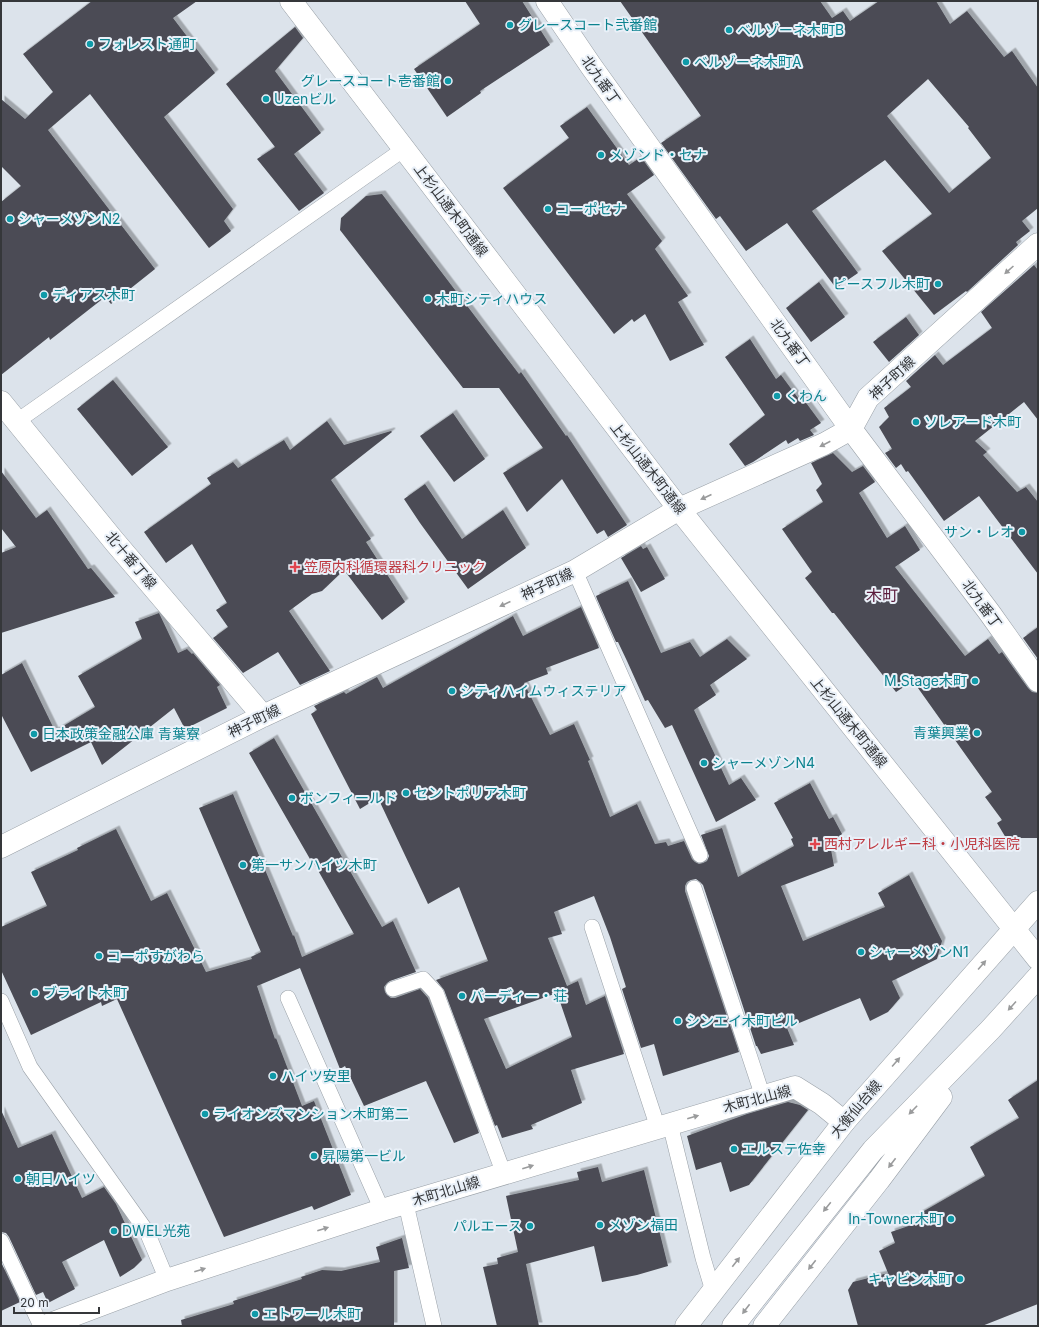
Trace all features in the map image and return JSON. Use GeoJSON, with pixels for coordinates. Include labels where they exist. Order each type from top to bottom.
{"type":"FeatureCollection","features":[{"type":"Feature","properties":{"kind":"street","name":"上杉山通木町通線"},"geometry":{"type":"LineString","coordinates":[[291,1],[680,509],[1038,959]]}},
{"type":"Feature","properties":{"kind":"street","name":"北九番丁"},"geometry":{"type":"LineString","coordinates":[[547,1],[591,66],[851,429],[989,612],[1038,681]]}},
{"type":"Feature","properties":{"kind":"street","name":"神子町線"},"geometry":{"type":"LineString","coordinates":[[1,847],[262,716],[575,571],[680,509],[824,444],[851,429],[868,398],[1038,244]]}},
{"type":"Feature","properties":{"kind":"street","name":"北十番丁線"},"geometry":{"type":"LineString","coordinates":[[1,402],[119,547],[262,716]]}},
{"type":"Feature","properties":{"kind":"street","name":"大衡仙台線"},"geometry":{"type":"LineString","coordinates":[[686,1326],[844,1122],[1038,902]]}},
{"type":"Feature","properties":{"kind":"street"},"geometry":{"type":"LineString","coordinates":[[733,1326],[873,1150],[990,1030],[1038,977]]}},
{"type":"Feature","properties":{"kind":"street"},"geometry":{"type":"LineString","coordinates":[[764,1326],[880,1180],[990,1030]]}},
{"type":"Feature","properties":{"kind":"street","name":"木町北山線"},"geometry":{"type":"LineString","coordinates":[[45,1326],[166,1280],[382,1210],[795,1087],[822,1104],[844,1122]]}},
{"type":"Feature","properties":{"kind":"lane"},"geometry":{"type":"LineString","coordinates":[[16,422],[404,149]]}},
{"type":"Feature","properties":{"kind":"lane"},"geometry":{"type":"LineString","coordinates":[[575,571],[700,855]]}},
{"type":"Feature","properties":{"kind":"lane"},"geometry":{"type":"LineString","coordinates":[[694,888],[763,1097]]}},
{"type":"Feature","properties":{"kind":"lane"},"geometry":{"type":"LineString","coordinates":[[592,927],[664,1126],[713,1291]]}},
{"type":"Feature","properties":{"kind":"lane"},"geometry":{"type":"LineString","coordinates":[[393,989],[423,979],[436,993],[504,1174]]}},
{"type":"Feature","properties":{"kind":"lane"},"geometry":{"type":"LineString","coordinates":[[288,998],[382,1210]]}},
{"type":"Feature","properties":{"kind":"lane"},"geometry":{"type":"LineString","coordinates":[[1,1001],[30,1067],[147,1232],[166,1280]]}},
{"type":"Feature","properties":{"kind":"lane"},"geometry":{"type":"LineString","coordinates":[[406,1204],[434,1326]]}},
{"type":"Feature","properties":{"kind":"lane"},"geometry":{"type":"LineString","coordinates":[[1,1241],[41,1326]]}},
{"type":"Feature","properties":{"kind":"building"},"geometry":{"type":"Polygon","coordinates":[[[92,1],[197,1],[173,18],[215,73],[164,117],[233,209],[224,221],[231,231],[209,248],[90,94],[48,130],[155,269],[111,304],[105,297],[50,340],[49,337],[1,375],[1,202],[21,186],[1,166],[1,99],[25,119],[53,92],[23,54],[92,1]]]}},
{"type":"Feature","properties":{"kind":"building"},"geometry":{"type":"Polygon","coordinates":[[[465,1],[522,1],[550,45],[480,91],[481,93],[447,117],[414,69],[480,24],[465,1]]]}},
{"type":"Feature","properties":{"kind":"building"},"geometry":{"type":"Polygon","coordinates":[[[620,1],[820,1],[832,18],[843,11],[850,21],[879,1],[936,1],[950,24],[967,11],[1004,57],[1012,51],[1038,88],[1038,208],[1022,221],[1030,231],[1016,242],[1018,245],[967,292],[966,291],[934,315],[882,251],[932,214],[885,160],[812,211],[858,273],[836,288],[787,223],[746,251],[720,216],[716,219],[661,143],[701,116],[620,1]],[[928,79],[887,116],[949,193],[991,158],[968,128],[969,127],[928,79]]]}},
{"type":"Feature","properties":{"kind":"building"},"geometry":{"type":"Polygon","coordinates":[[[295,27],[303,38],[275,71],[321,133],[294,154],[324,193],[299,211],[257,159],[275,147],[226,84],[295,27]]]}},
{"type":"Feature","properties":{"kind":"building"},"geometry":{"type":"Polygon","coordinates":[[[587,107],[629,165],[641,157],[654,175],[627,194],[662,241],[655,249],[688,296],[678,302],[704,345],[670,361],[645,314],[634,322],[632,319],[614,334],[503,188],[569,138],[560,126],[587,107]]]}},
{"type":"Feature","properties":{"kind":"building","name":"木町シティハウス"},"geometry":{"type":"Polygon","coordinates":[[[382,194],[519,374],[521,372],[566,436],[567,435],[627,525],[608,537],[604,530],[597,534],[562,479],[527,512],[503,473],[543,448],[499,388],[463,388],[340,230],[341,218],[366,196],[382,194]]]}},
{"type":"Feature","properties":{"kind":"building"},"geometry":{"type":"Polygon","coordinates":[[[1034,265],[1038,270],[1038,420],[1024,402],[975,441],[987,452],[983,455],[1017,492],[1026,487],[1038,502],[1038,574],[979,496],[944,521],[908,471],[906,472],[901,464],[896,468],[885,453],[892,449],[879,427],[889,417],[884,408],[911,387],[906,381],[935,355],[943,365],[992,328],[981,312],[1034,265]]]}},
{"type":"Feature","properties":{"kind":"building"},"geometry":{"type":"Polygon","coordinates":[[[819,282],[845,317],[811,342],[786,308],[819,282]]]}},
{"type":"Feature","properties":{"kind":"building"},"geometry":{"type":"Polygon","coordinates":[[[906,317],[919,335],[889,362],[873,342],[906,317]]]}},
{"type":"Feature","properties":{"kind":"building"},"geometry":{"type":"Polygon","coordinates":[[[750,339],[776,379],[781,375],[801,402],[804,400],[821,423],[810,430],[814,435],[800,441],[798,438],[788,444],[786,440],[745,466],[729,444],[765,415],[725,357],[750,339]]]}},
{"type":"Feature","properties":{"kind":"building"},"geometry":{"type":"Polygon","coordinates":[[[113,380],[168,447],[132,476],[77,409],[113,380]]]}},
{"type":"Feature","properties":{"kind":"building"},"geometry":{"type":"Polygon","coordinates":[[[453,413],[485,459],[454,482],[420,436],[453,413]]]}},
{"type":"Feature","properties":{"kind":"building"},"geometry":{"type":"Polygon","coordinates":[[[327,421],[344,445],[391,431],[392,432],[331,480],[371,539],[366,542],[405,602],[382,620],[344,570],[322,591],[312,594],[289,611],[330,671],[300,685],[278,652],[243,673],[213,638],[228,627],[216,610],[227,603],[192,544],[166,563],[144,532],[211,484],[207,478],[233,462],[238,468],[284,440],[290,450],[327,421]]]}},
{"type":"Feature","properties":{"kind":"building"},"geometry":{"type":"Polygon","coordinates":[[[833,453],[852,472],[863,466],[875,482],[859,493],[887,538],[905,526],[920,550],[895,567],[965,656],[988,639],[999,654],[1002,652],[1028,688],[1032,692],[1038,693],[1038,838],[1006,838],[997,823],[1002,820],[985,797],[992,792],[913,681],[896,692],[805,578],[812,572],[782,529],[823,502],[816,490],[822,484],[811,463],[833,453]]]}},
{"type":"Feature","properties":{"kind":"building"},"geometry":{"type":"Polygon","coordinates":[[[1,471],[36,518],[47,510],[88,569],[91,568],[115,597],[1,633],[1,553],[16,547],[1,528],[1,471]]]}},
{"type":"Feature","properties":{"kind":"building"},"geometry":{"type":"Polygon","coordinates":[[[425,484],[462,539],[503,510],[526,548],[468,589],[404,499],[425,484]]]}},
{"type":"Feature","properties":{"kind":"building"},"geometry":{"type":"Polygon","coordinates":[[[641,546],[643,549],[647,547],[665,579],[641,592],[621,558],[641,546]]]}},
{"type":"Feature","properties":{"kind":"building"},"geometry":{"type":"Polygon","coordinates":[[[628,581],[661,653],[690,642],[700,657],[727,639],[747,659],[710,685],[716,695],[694,710],[729,785],[741,778],[756,800],[716,822],[672,725],[665,728],[648,700],[645,701],[597,599],[596,596],[628,581]]]}},
{"type":"Feature","properties":{"kind":"building"},"geometry":{"type":"Polygon","coordinates":[[[581,607],[599,648],[546,668],[548,674],[524,683],[550,735],[574,724],[590,760],[588,761],[610,817],[637,804],[655,844],[666,842],[668,846],[684,841],[692,859],[699,864],[707,861],[709,856],[701,835],[722,828],[738,877],[794,846],[791,839],[793,838],[774,803],[810,783],[829,819],[833,817],[842,834],[830,844],[834,866],[781,886],[803,941],[885,907],[878,893],[909,875],[942,941],[937,959],[892,981],[900,998],[888,1012],[870,1021],[860,998],[787,1028],[794,1045],[761,1054],[756,1046],[703,885],[696,879],[691,880],[687,882],[685,891],[739,1052],[663,1076],[654,1044],[641,1048],[622,989],[626,987],[610,937],[594,896],[554,912],[562,934],[548,938],[567,986],[578,981],[586,1005],[605,996],[624,1054],[571,1070],[582,1103],[531,1125],[533,1129],[502,1138],[497,1125],[495,1126],[444,990],[436,980],[488,961],[459,887],[428,904],[378,798],[360,809],[311,714],[317,710],[314,706],[344,692],[346,694],[377,677],[383,688],[513,616],[523,636],[581,607]],[[557,993],[484,1019],[506,1069],[572,1037],[557,993]]]}},
{"type":"Feature","properties":{"kind":"building"},"geometry":{"type":"Polygon","coordinates":[[[159,613],[178,653],[187,649],[192,654],[193,653],[220,685],[217,687],[227,708],[185,729],[174,708],[102,765],[91,742],[31,772],[1,714],[1,675],[22,663],[55,731],[95,707],[78,676],[142,639],[135,622],[159,613]]]}},
{"type":"Feature","properties":{"kind":"building"},"geometry":{"type":"Polygon","coordinates":[[[1038,627],[1038,659],[1023,638],[1038,627]]]}},
{"type":"Feature","properties":{"kind":"building"},"geometry":{"type":"Polygon","coordinates":[[[274,738],[382,927],[393,921],[416,972],[390,981],[384,987],[385,992],[391,998],[395,998],[420,989],[428,998],[479,1133],[454,1143],[426,1081],[364,1106],[345,1066],[340,1069],[300,968],[257,986],[275,1039],[276,1038],[302,1106],[314,1101],[351,1195],[314,1210],[312,1206],[224,1237],[117,999],[102,1006],[101,1002],[31,1035],[1,970],[1,927],[47,906],[31,872],[78,850],[77,848],[116,829],[151,901],[167,893],[206,972],[252,959],[251,957],[261,952],[199,808],[233,794],[293,936],[294,935],[302,957],[354,934],[249,753],[274,738]]]}},
{"type":"Feature","properties":{"kind":"building"},"geometry":{"type":"Polygon","coordinates":[[[1038,1080],[1038,1304],[982,1326],[858,1326],[848,1290],[853,1282],[888,1273],[879,1251],[895,1243],[891,1232],[920,1222],[917,1215],[985,1176],[970,1147],[1019,1118],[1008,1100],[1038,1080]]]}},
{"type":"Feature","properties":{"kind":"building","name":"エルステ佐幸"},"geometry":{"type":"Polygon","coordinates":[[[788,1102],[800,1105],[808,1110],[749,1185],[730,1192],[721,1162],[696,1170],[687,1136],[747,1114],[788,1102]]]}},
{"type":"Feature","properties":{"kind":"building"},"geometry":{"type":"Polygon","coordinates":[[[1,1110],[18,1148],[52,1134],[82,1198],[104,1187],[116,1204],[142,1260],[134,1268],[120,1277],[104,1240],[62,1262],[75,1289],[48,1303],[43,1292],[36,1295],[9,1237],[6,1233],[1,1232],[1,1110]]]}},
{"type":"Feature","properties":{"kind":"building"},"geometry":{"type":"Polygon","coordinates":[[[598,1167],[602,1182],[644,1170],[668,1266],[637,1275],[602,1282],[594,1246],[526,1264],[539,1326],[497,1326],[483,1267],[498,1264],[497,1258],[518,1252],[506,1196],[579,1180],[577,1172],[598,1167]]]}},
{"type":"Feature","properties":{"kind":"building"},"geometry":{"type":"Polygon","coordinates":[[[402,1238],[409,1268],[394,1271],[394,1326],[182,1326],[181,1320],[234,1304],[233,1301],[302,1279],[301,1277],[322,1270],[341,1271],[380,1262],[376,1247],[402,1238]]]}},
{"type":"Feature","properties":{"kind":"building"},"geometry":{"type":"Polygon","coordinates":[[[1,1262],[20,1302],[1,1311],[1,1262]]]}},
{"type":"Feature","properties":{"kind":"place","name":"グレースコート弐番館"},"geometry":{"type":"Point","coordinates":[510,25]}},
{"type":"Feature","properties":{"kind":"place","name":"ベルゾーネ木町B"},"geometry":{"type":"Point","coordinates":[729,30]}},
{"type":"Feature","properties":{"kind":"place","name":"フォレスト通町"},"geometry":{"type":"Point","coordinates":[90,44]}},
{"type":"Feature","properties":{"kind":"place","name":"ベルゾーネ木町A"},"geometry":{"type":"Point","coordinates":[686,62]}},
{"type":"Feature","properties":{"kind":"place","name":"グレースコート壱番館"},"geometry":{"type":"Point","coordinates":[448,81]}},
{"type":"Feature","properties":{"kind":"place","name":"Uzenビル"},"geometry":{"type":"Point","coordinates":[266,99]}},
{"type":"Feature","properties":{"kind":"place","name":"メゾンド・セナ"},"geometry":{"type":"Point","coordinates":[601,155]}},
{"type":"Feature","properties":{"kind":"place","name":"コーポセナ"},"geometry":{"type":"Point","coordinates":[548,209]}},
{"type":"Feature","properties":{"kind":"place","name":"シャーメゾンN2"},"geometry":{"type":"Point","coordinates":[10,219]}},
{"type":"Feature","properties":{"kind":"place","name":"ピースフル木町"},"geometry":{"type":"Point","coordinates":[938,284]}},
{"type":"Feature","properties":{"kind":"place","name":"ディアス木町"},"geometry":{"type":"Point","coordinates":[44,295]}},
{"type":"Feature","properties":{"kind":"place","name":"木町シティハウス"},"geometry":{"type":"Point","coordinates":[428,299]}},
{"type":"Feature","properties":{"kind":"place","name":"くわん"},"geometry":{"type":"Point","coordinates":[777,396]}},
{"type":"Feature","properties":{"kind":"place","name":"ソレアード木町"},"geometry":{"type":"Point","coordinates":[916,422]}},
{"type":"Feature","properties":{"kind":"place","name":"サン・レオ"},"geometry":{"type":"Point","coordinates":[1022,532]}},
{"type":"Feature","properties":{"kind":"place","name":"笠原内科循環器科クリニック"},"geometry":{"type":"Point","coordinates":[295,567]}},
{"type":"Feature","properties":{"kind":"place","name":"M.Stage木町"},"geometry":{"type":"Point","coordinates":[975,681]}},
{"type":"Feature","properties":{"kind":"place","name":"シティハイムウィステリア"},"geometry":{"type":"Point","coordinates":[452,691]}},
{"type":"Feature","properties":{"kind":"place","name":"青葉興業"},"geometry":{"type":"Point","coordinates":[977,733]}},
{"type":"Feature","properties":{"kind":"place","name":"日本政策金融公庫 青葉寮"},"geometry":{"type":"Point","coordinates":[34,734]}},
{"type":"Feature","properties":{"kind":"place","name":"シャーメゾンN4"},"geometry":{"type":"Point","coordinates":[704,763]}},
{"type":"Feature","properties":{"kind":"place","name":"セントポリア木町"},"geometry":{"type":"Point","coordinates":[406,793]}},
{"type":"Feature","properties":{"kind":"place","name":"ボンフィールド"},"geometry":{"type":"Point","coordinates":[292,798]}},
{"type":"Feature","properties":{"kind":"place","name":"西村アレルギー科・小児科医院"},"geometry":{"type":"Point","coordinates":[815,844]}},
{"type":"Feature","properties":{"kind":"place","name":"第一サンハイツ木町"},"geometry":{"type":"Point","coordinates":[243,865]}},
{"type":"Feature","properties":{"kind":"place","name":"シャーメゾンN1"},"geometry":{"type":"Point","coordinates":[861,952]}},
{"type":"Feature","properties":{"kind":"place","name":"コーポすがわら"},"geometry":{"type":"Point","coordinates":[99,956]}},
{"type":"Feature","properties":{"kind":"place","name":"ブライト木町"},"geometry":{"type":"Point","coordinates":[35,993]}},
{"type":"Feature","properties":{"kind":"place","name":"バーディー・荘"},"geometry":{"type":"Point","coordinates":[462,996]}},
{"type":"Feature","properties":{"kind":"place","name":"シンエイ木町ビル"},"geometry":{"type":"Point","coordinates":[678,1021]}},
{"type":"Feature","properties":{"kind":"place","name":"ハイツ安里"},"geometry":{"type":"Point","coordinates":[273,1076]}},
{"type":"Feature","properties":{"kind":"place","name":"ライオンズマンション木町第二"},"geometry":{"type":"Point","coordinates":[205,1114]}},
{"type":"Feature","properties":{"kind":"place","name":"エルステ佐幸"},"geometry":{"type":"Point","coordinates":[734,1149]}},
{"type":"Feature","properties":{"kind":"place","name":"昇陽第一ビル"},"geometry":{"type":"Point","coordinates":[314,1156]}},
{"type":"Feature","properties":{"kind":"place","name":"朝日ハイツ"},"geometry":{"type":"Point","coordinates":[18,1179]}},
{"type":"Feature","properties":{"kind":"place","name":"In-Towner木町"},"geometry":{"type":"Point","coordinates":[951,1219]}},
{"type":"Feature","properties":{"kind":"place","name":"メゾン福田"},"geometry":{"type":"Point","coordinates":[600,1225]}},
{"type":"Feature","properties":{"kind":"place","name":"パルエース"},"geometry":{"type":"Point","coordinates":[530,1226]}},
{"type":"Feature","properties":{"kind":"place","name":"DWEL光苑"},"geometry":{"type":"Point","coordinates":[114,1231]}},
{"type":"Feature","properties":{"kind":"place","name":"キャビン木町"},"geometry":{"type":"Point","coordinates":[960,1279]}},
{"type":"Feature","properties":{"kind":"place","name":"エトワール木町"},"geometry":{"type":"Point","coordinates":[255,1314]}},
{"type":"Feature","properties":{"kind":"district","name":"木町"},"geometry":{"type":"Point","coordinates":[882,595]}}]}
